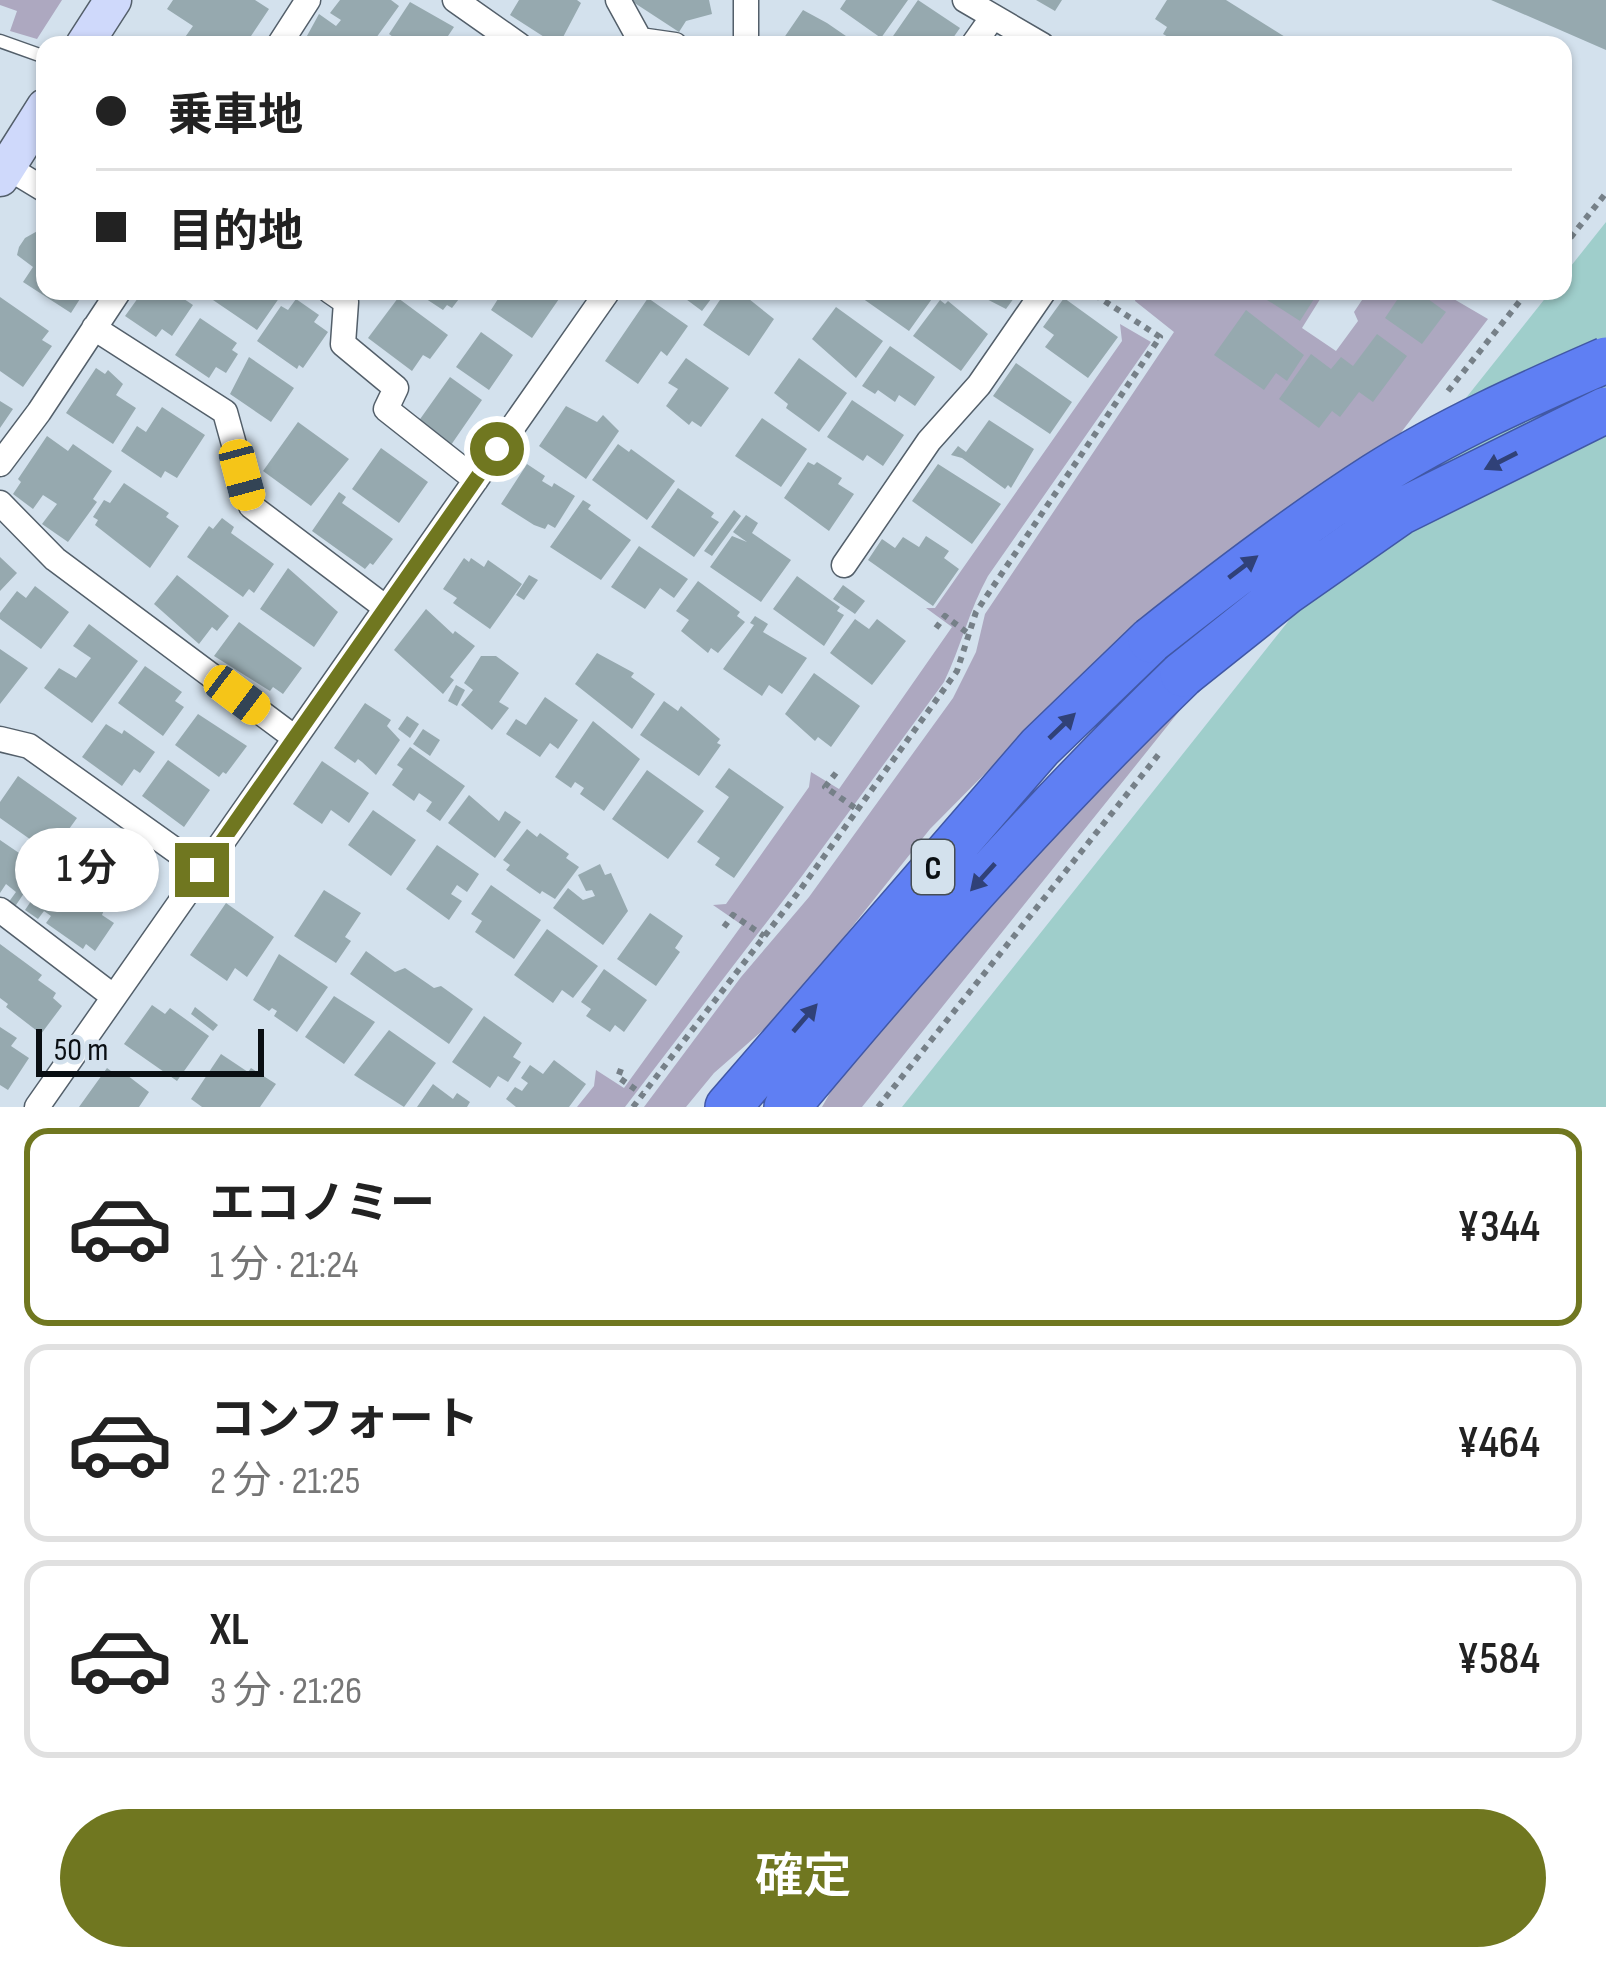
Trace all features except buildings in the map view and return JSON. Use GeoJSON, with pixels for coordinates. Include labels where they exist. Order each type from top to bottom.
{"type":"FeatureCollection","features":[{"type":"Feature","properties":{"kind":"highway","name":"C"},"geometry":{"type":"LineString","coordinates":[[728,1107],[1024,764],[1151,640],[1244,566],[1378,475],[1495,411],[1606,360]]}},
{"type":"Feature","properties":{"kind":"highway","name":"C"},"geometry":{"type":"LineString","coordinates":[[787,1107],[979,881],[1074,779],[1183,674],[1287,591],[1400,512],[1606,410]]}},
{"type":"Feature","properties":{"kind":"street"},"geometry":{"type":"LineString","coordinates":[[90,36],[112,0]]}},
{"type":"Feature","properties":{"kind":"street"},"geometry":{"type":"LineString","coordinates":[[285,36],[308,0]]}},
{"type":"Feature","properties":{"kind":"street"},"geometry":{"type":"LineString","coordinates":[[455,0],[506,36]]}},
{"type":"Feature","properties":{"kind":"street"},"geometry":{"type":"LineString","coordinates":[[618,0],[636,36]]}},
{"type":"Feature","properties":{"kind":"street"},"geometry":{"type":"LineString","coordinates":[[746,0],[746,36]]}},
{"type":"Feature","properties":{"kind":"street"},"geometry":{"type":"LineString","coordinates":[[965,0],[1025,36]]}},
{"type":"Feature","properties":{"kind":"street"},"geometry":{"type":"LineString","coordinates":[[979,36],[992,18]]}},
{"type":"Feature","properties":{"kind":"street"},"geometry":{"type":"LineString","coordinates":[[36,121],[4,172],[36,186]]}},
{"type":"Feature","properties":{"kind":"street"},"geometry":{"type":"LineString","coordinates":[[0,464],[112,300]]}},
{"type":"Feature","properties":{"kind":"street"},"geometry":{"type":"LineString","coordinates":[[343,300],[343,344],[396,388],[386,409],[476,480]]}},
{"type":"Feature","properties":{"kind":"street"},"geometry":{"type":"LineString","coordinates":[[37,1107],[600,300]]}},
{"type":"Feature","properties":{"kind":"street"},"geometry":{"type":"LineString","coordinates":[[844,565],[928,441],[979,385],[1038,300]]}},
{"type":"Feature","properties":{"kind":"street"},"geometry":{"type":"LineString","coordinates":[[94,328],[225,412],[250,506],[386,608]]}},
{"type":"Feature","properties":{"kind":"street"},"geometry":{"type":"LineString","coordinates":[[0,503],[55,559],[295,738]]}},
{"type":"Feature","properties":{"kind":"street"},"geometry":{"type":"LineString","coordinates":[[0,739],[29,746],[202,870]]}},
{"type":"Feature","properties":{"kind":"street"},"geometry":{"type":"LineString","coordinates":[[0,910],[114,997]]}},
{"type":"Feature","properties":{"kind":"lane"},"geometry":{"type":"LineString","coordinates":[[0,41],[36,54]]}},
{"type":"Feature","properties":{"kind":"path"},"geometry":{"type":"LineString","coordinates":[[1572,236],[1606,193]]}},
{"type":"Feature","properties":{"kind":"path"},"geometry":{"type":"LineString","coordinates":[[633,1107],[858,810],[957,670],[976,611],[1160,337],[1103,300]]}},
{"type":"Feature","properties":{"kind":"path"},"geometry":{"type":"LineString","coordinates":[[936,628],[945,616],[969,634]]}},
{"type":"Feature","properties":{"kind":"path"},"geometry":{"type":"LineString","coordinates":[[836,773],[826,787],[858,810]]}},
{"type":"Feature","properties":{"kind":"path"},"geometry":{"type":"LineString","coordinates":[[724,927],[733,915],[764,936]]}},
{"type":"Feature","properties":{"kind":"path"},"geometry":{"type":"LineString","coordinates":[[621,1070],[618,1077],[643,1095]]}},
{"type":"Feature","properties":{"kind":"shaded area"},"geometry":{"type":"Polygon","coordinates":[[[0,0],[62,0],[36,39],[10,31],[17,11],[0,5],[0,0]]]}},
{"type":"Feature","properties":{"kind":"shaded area"},"geometry":{"type":"Polygon","coordinates":[[[1606,222],[1606,1107],[902,1107],[1544,300],[1572,300],[1572,265],[1606,222]]]}},
{"type":"Feature","properties":{"kind":"shaded area"},"geometry":{"type":"Polygon","coordinates":[[[1320,300],[1302,328],[1336,351],[1358,321],[1354,312],[1362,300],[1455,300],[1488,319],[1396,439],[1228,551],[1136,625],[1041,717],[930,829],[785,1011],[714,1073],[686,1107],[644,1107],[741,977],[809,897],[953,698],[976,652],[985,614],[1174,332],[1135,301],[1320,300]]]}},
{"type":"Feature","properties":{"kind":"shaded area"},"geometry":{"type":"Polygon","coordinates":[[[1120,324],[1151,342],[988,576],[944,682],[625,1107],[577,1107],[594,1086],[596,1070],[624,1088],[742,925],[713,905],[726,904],[809,787],[811,772],[839,789],[952,627],[926,608],[935,608],[1122,341],[1120,324]]]}},
{"type":"Feature","properties":{"kind":"shaded area"},"geometry":{"type":"Polygon","coordinates":[[[1201,684],[862,1107],[822,1107],[848,1061],[993,890],[1201,684]]]}},
{"type":"Feature","properties":{"kind":"route"},"geometry":{"type":"LineString","coordinates":[[202,870],[497,449]]}}]}
